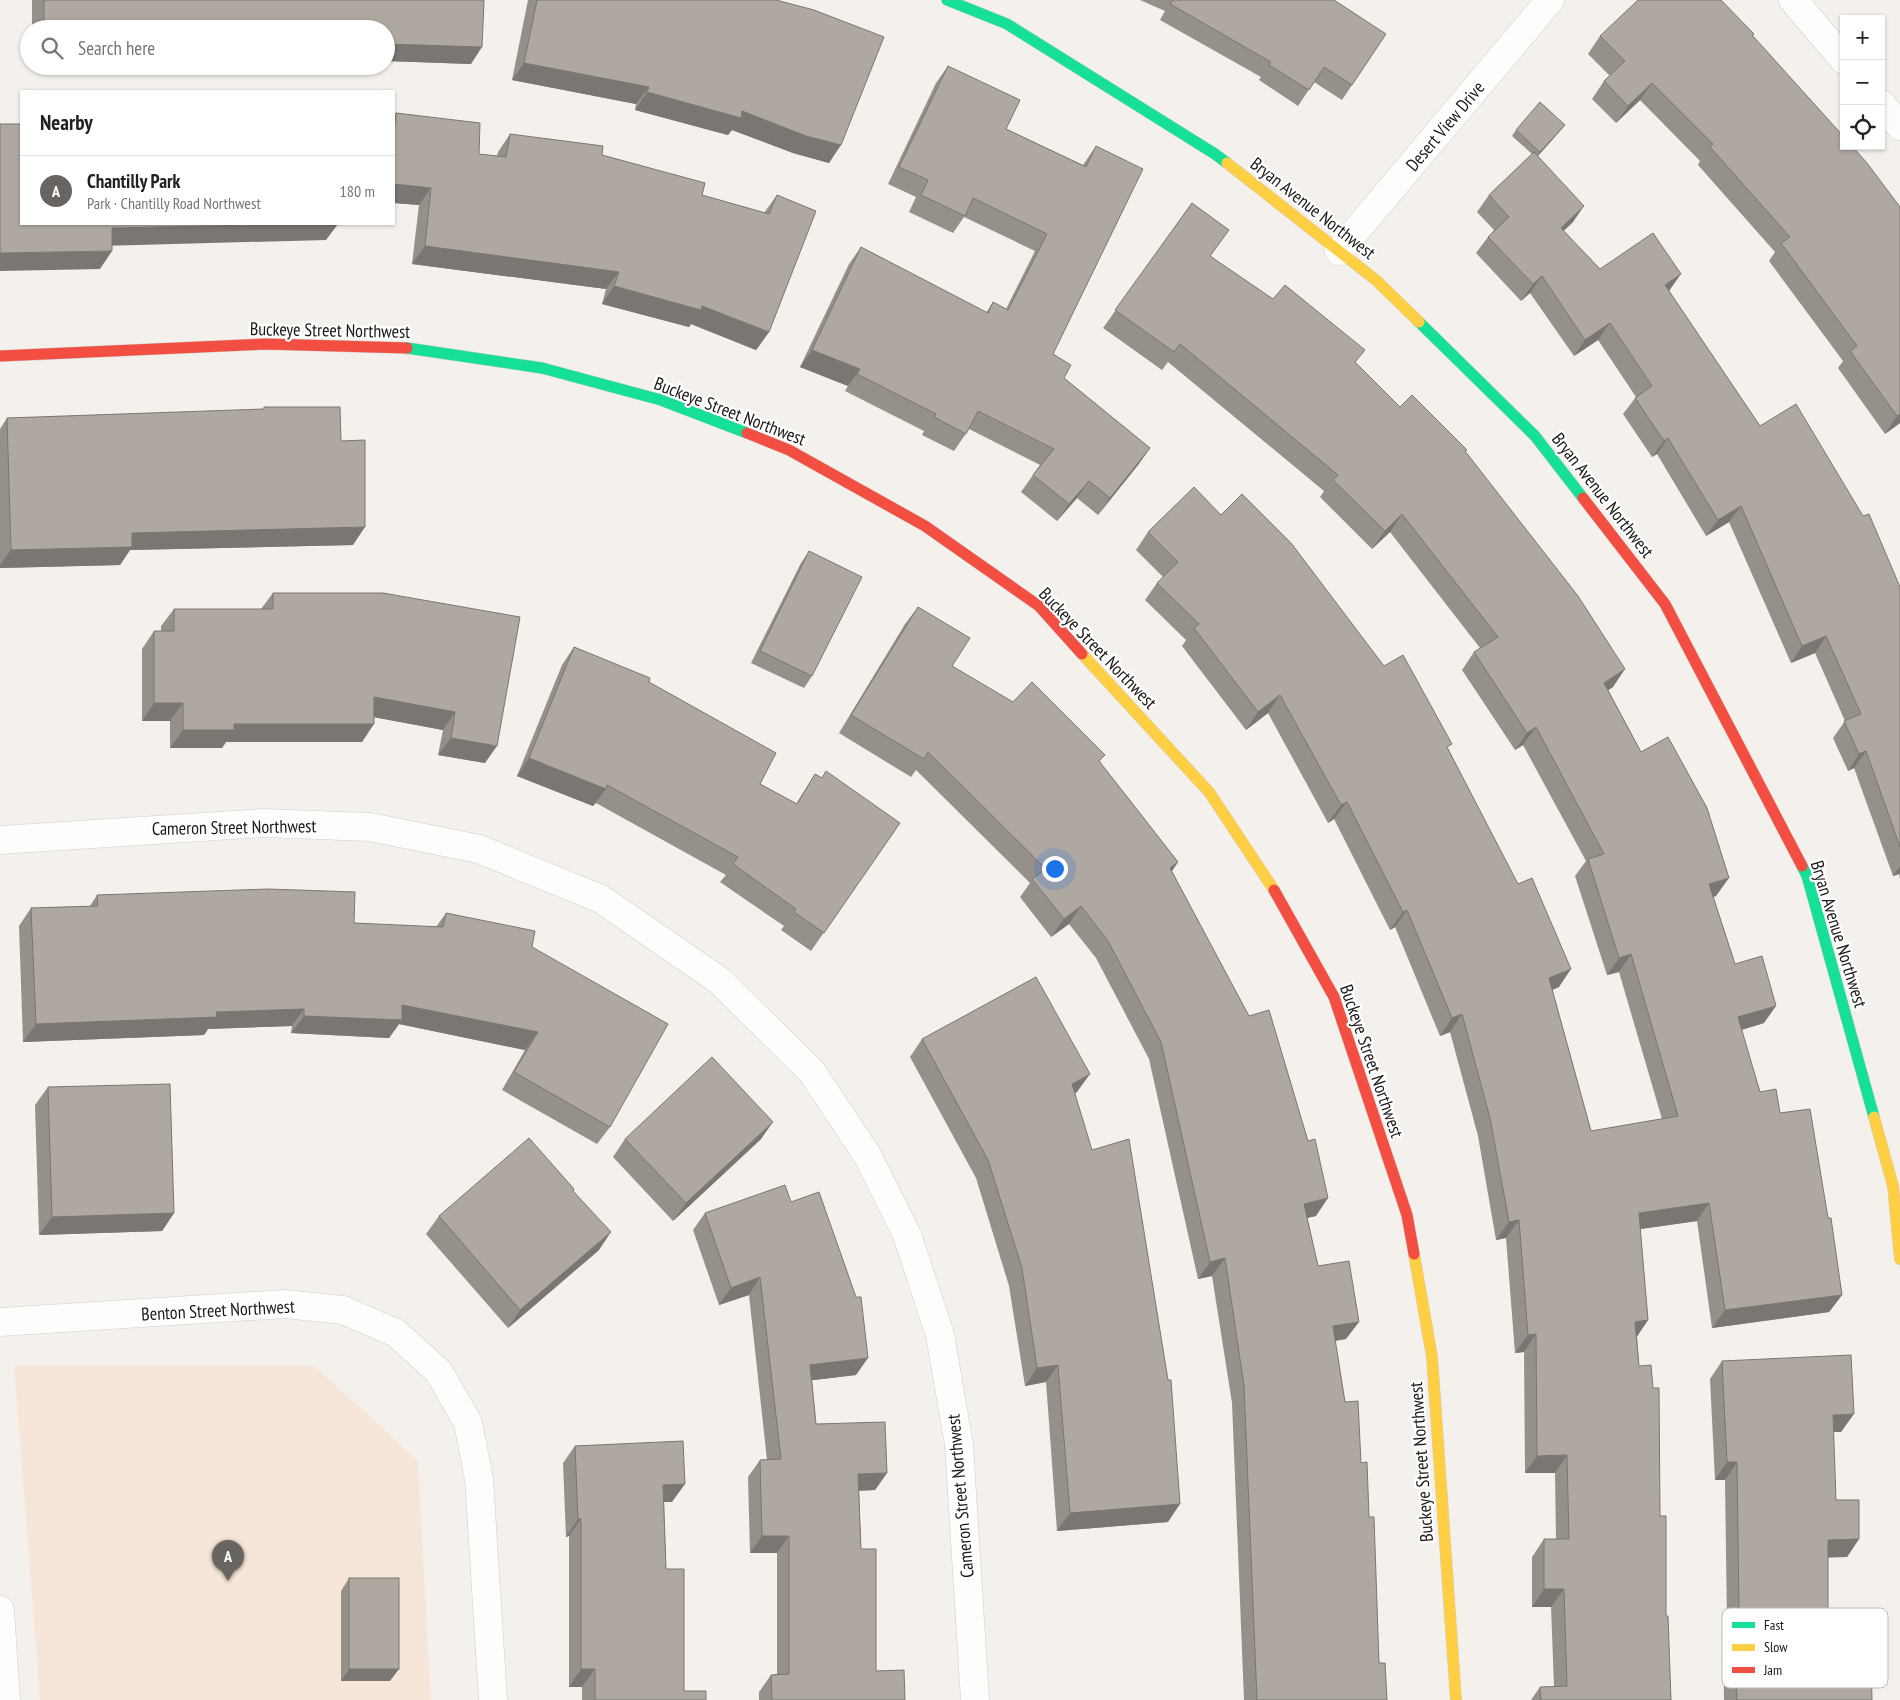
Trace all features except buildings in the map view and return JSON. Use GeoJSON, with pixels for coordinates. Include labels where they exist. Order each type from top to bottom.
{"type":"FeatureCollection","features":[{"type":"Feature","properties":{"kind":"street","name":"Bryan Avenue Northwest"},"geometry":{"type":"LineString","coordinates":[[947,0],[1007,24],[1215,154],[1378,281],[1535,436],[1665,604],[1807,876],[1893,1186],[1900,1259]]}},
{"type":"Feature","properties":{"kind":"street","name":"Desert View Drive"},"geometry":{"type":"LineString","coordinates":[[1339,251],[1550,0]]}},
{"type":"Feature","properties":{"kind":"street"},"geometry":{"type":"LineString","coordinates":[[1793,0],[1840,55]]}},
{"type":"Feature","properties":{"kind":"street"},"geometry":{"type":"LineString","coordinates":[[1882,105],[1900,126]]}},
{"type":"Feature","properties":{"kind":"street","name":"Buckeye Street Northwest"},"geometry":{"type":"LineString","coordinates":[[0,356],[266,344],[410,348],[542,368],[661,400],[789,450],[924,526],[1039,606],[1209,792],[1274,888],[1334,997],[1407,1215],[1432,1367],[1456,1700]]}},
{"type":"Feature","properties":{"kind":"street","name":"Cameron Street Northwest"},"geometry":{"type":"LineString","coordinates":[[0,840],[263,822],[370,827],[479,850],[601,899],[720,981],[812,1072],[867,1155],[907,1235],[940,1334],[959,1445],[975,1700]]}},
{"type":"Feature","properties":{"kind":"street","name":"Benton Street Northwest"},"geometry":{"type":"LineString","coordinates":[[0,1322],[285,1304],[343,1310],[396,1333],[439,1372],[468,1423],[479,1479],[493,1700]]}},
{"type":"Feature","properties":{"kind":"street"},"geometry":{"type":"LineString","coordinates":[[0,1610],[6,1700]]}},
{"type":"Feature","properties":{"kind":"shaded area"},"geometry":{"type":"Polygon","coordinates":[[[14,1366],[315,1366],[418,1461],[431,1700],[40,1700],[14,1366]]]}},
{"type":"Feature","properties":{"kind":"traffic: fast"},"geometry":{"type":"LineString","coordinates":[[947,0],[1007,24],[1227,163]]}},
{"type":"Feature","properties":{"kind":"traffic: fast"},"geometry":{"type":"LineString","coordinates":[[1419,322],[1535,436],[1583,498]]}},
{"type":"Feature","properties":{"kind":"traffic: fast"},"geometry":{"type":"LineString","coordinates":[[407,348],[542,368],[661,400],[747,433]]}},
{"type":"Feature","properties":{"kind":"traffic: fast"},"geometry":{"type":"LineString","coordinates":[[1802,866],[1807,876],[1874,1117]]}},
{"type":"Feature","properties":{"kind":"traffic: slow"},"geometry":{"type":"LineString","coordinates":[[1227,163],[1377,281],[1419,322]]}},
{"type":"Feature","properties":{"kind":"traffic: slow"},"geometry":{"type":"LineString","coordinates":[[1082,654],[1209,792],[1274,890]]}},
{"type":"Feature","properties":{"kind":"traffic: slow"},"geometry":{"type":"LineString","coordinates":[[1874,1117],[1893,1186],[1900,1259]]}},
{"type":"Feature","properties":{"kind":"traffic: slow"},"geometry":{"type":"LineString","coordinates":[[1414,1254],[1432,1357],[1456,1700]]}},
{"type":"Feature","properties":{"kind":"traffic: jam"},"geometry":{"type":"LineString","coordinates":[[0,356],[266,344],[407,348]]}},
{"type":"Feature","properties":{"kind":"traffic: jam"},"geometry":{"type":"LineString","coordinates":[[747,433],[789,450],[925,526],[1039,606],[1082,654]]}},
{"type":"Feature","properties":{"kind":"traffic: jam"},"geometry":{"type":"LineString","coordinates":[[1583,498],[1665,604],[1802,866]]}},
{"type":"Feature","properties":{"kind":"traffic: jam"},"geometry":{"type":"LineString","coordinates":[[1274,890],[1334,997],[1407,1215],[1414,1254]]}},
{"type":"Feature","properties":{"kind":"place","name":"Chantilly Park"},"geometry":{"type":"Point","coordinates":[228,1581]}}]}
